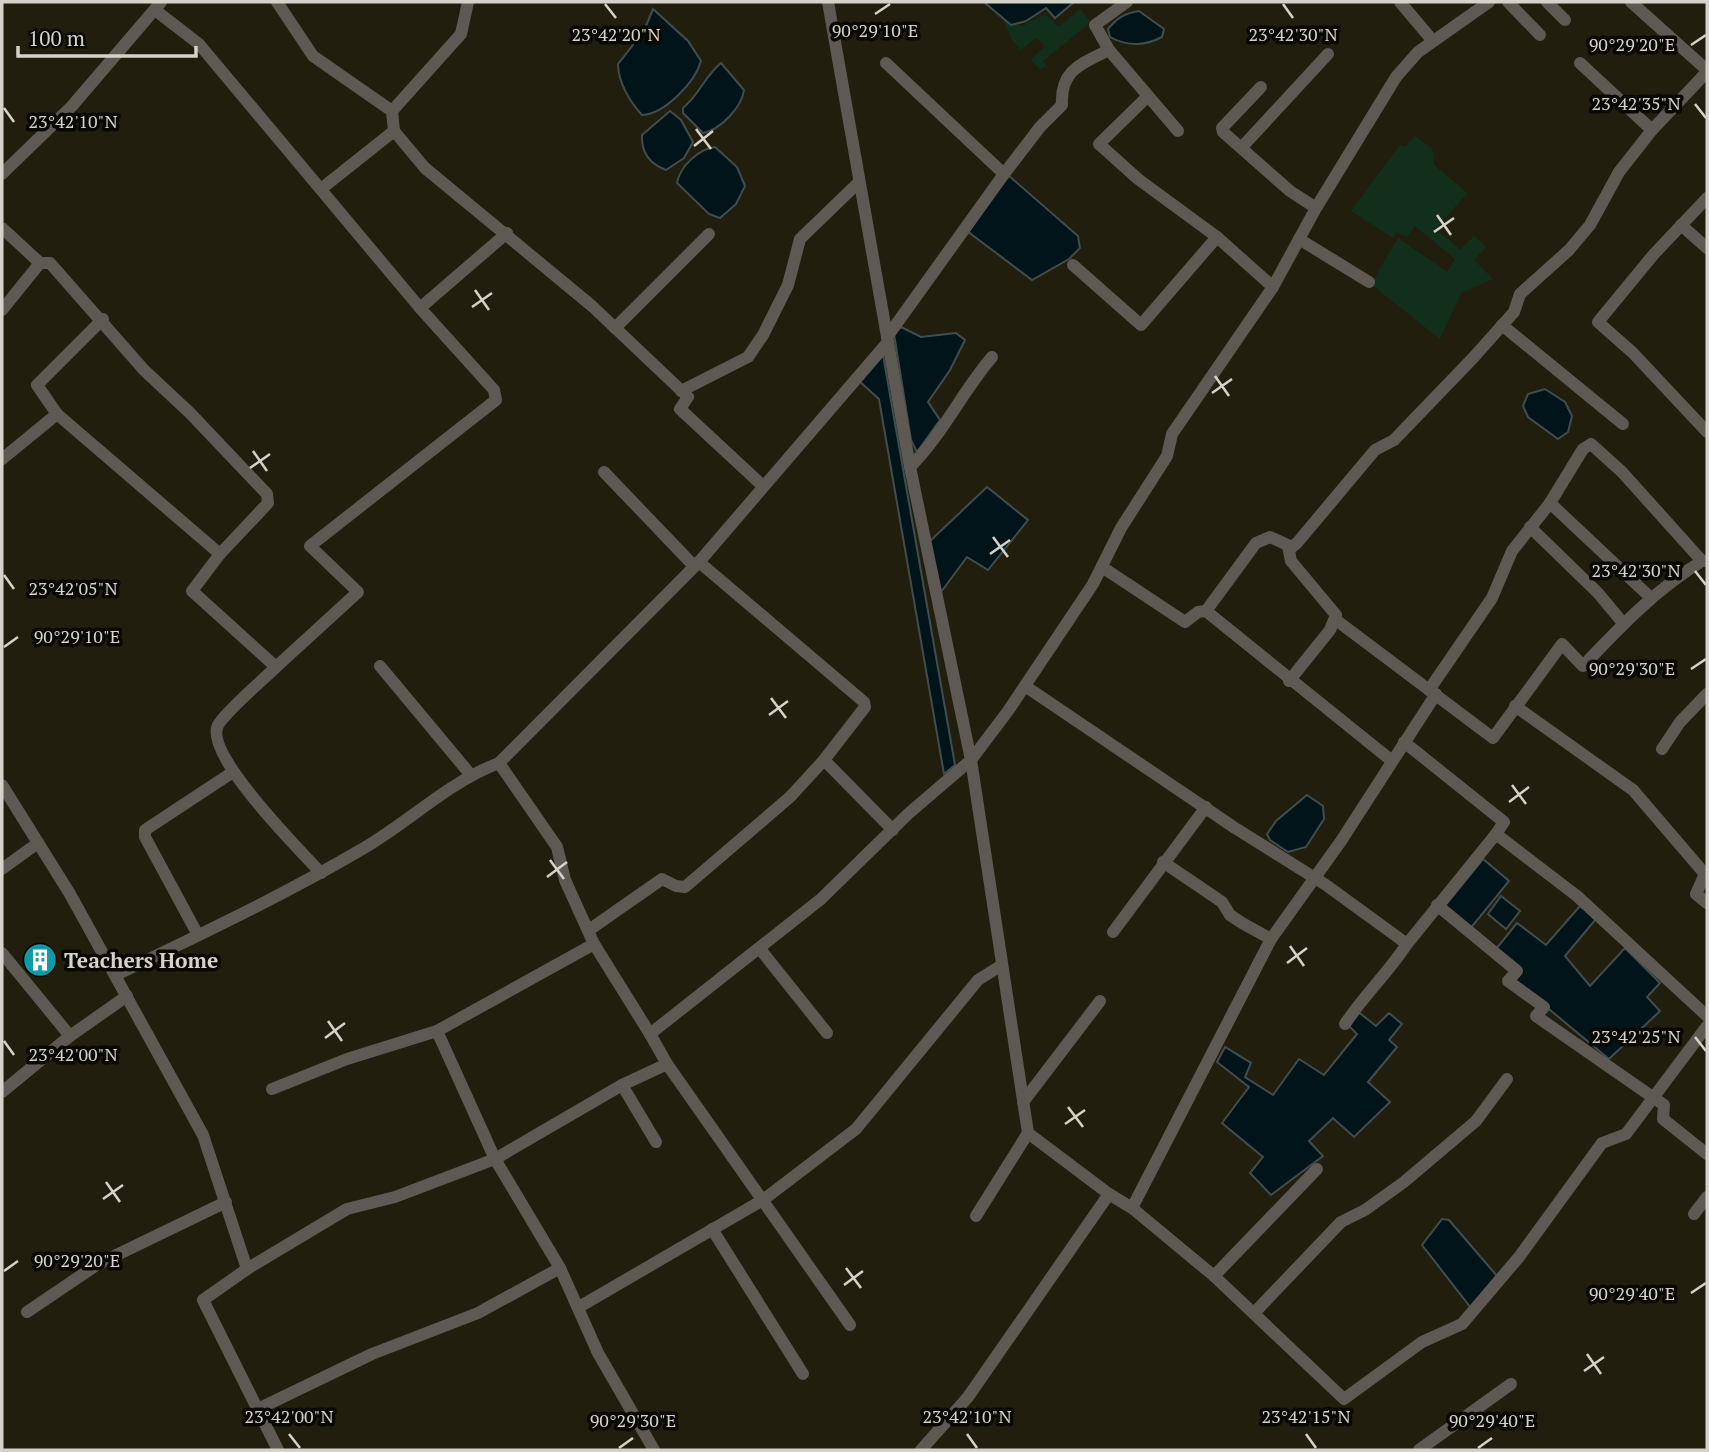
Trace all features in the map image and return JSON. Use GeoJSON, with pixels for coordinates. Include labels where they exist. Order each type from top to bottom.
{"type":"FeatureCollection","features":[{"type":"Feature","properties":{"kind":"street"},"geometry":{"type":"LineString","coordinates":[[276,2],[313,56],[393,111]]}},
{"type":"Feature","properties":{"kind":"street"},"geometry":{"type":"LineString","coordinates":[[468,2],[461,34],[393,111],[394,131],[425,168],[507,233],[615,328],[688,397],[680,410],[763,486]]}},
{"type":"Feature","properties":{"kind":"street"},"geometry":{"type":"LineString","coordinates":[[828,2],[910,467],[971,760],[1028,1133],[976,1216]]}},
{"type":"Feature","properties":{"kind":"street"},"geometry":{"type":"LineString","coordinates":[[1127,2],[1095,25],[1110,50],[1178,131]]}},
{"type":"Feature","properties":{"kind":"street"},"geometry":{"type":"LineString","coordinates":[[1400,2],[1433,41]]}},
{"type":"Feature","properties":{"kind":"street"},"geometry":{"type":"LineString","coordinates":[[650,1034],[821,899],[971,760],[1069,622],[1102,567],[1121,528],[1167,456],[1172,434],[1273,287],[1316,208],[1394,80],[1418,52],[1489,2]]}},
{"type":"Feature","properties":{"kind":"street"},"geometry":{"type":"LineString","coordinates":[[1508,2],[1540,35]]}},
{"type":"Feature","properties":{"kind":"street"},"geometry":{"type":"LineString","coordinates":[[1548,2],[1565,20]]}},
{"type":"Feature","properties":{"kind":"street"},"geometry":{"type":"LineString","coordinates":[[1102,567],[1185,622],[1198,612],[1206,611],[1256,543],[1270,537],[1288,546],[1297,543],[1375,450],[1394,440],[1502,325],[1514,312],[1521,294],[1569,250],[1590,225],[1619,172],[1652,130],[1707,71],[1632,2]]}},
{"type":"Feature","properties":{"kind":"street"},"geometry":{"type":"LineString","coordinates":[[2,174],[72,106],[158,6],[198,44],[420,308],[494,390],[496,400],[310,547],[358,592],[276,667],[218,725],[216,739],[233,772],[321,873]]}},
{"type":"Feature","properties":{"kind":"street"},"geometry":{"type":"LineString","coordinates":[[116,975],[321,873],[394,830],[470,774],[499,763],[696,564],[763,486],[887,340],[1004,174],[1040,127],[1062,106],[1064,80],[1087,61],[1110,50]]}},
{"type":"Feature","properties":{"kind":"street"},"geometry":{"type":"LineString","coordinates":[[1242,147],[1328,54]]}},
{"type":"Feature","properties":{"kind":"street"},"geometry":{"type":"LineString","coordinates":[[1580,63],[1652,130]]}},
{"type":"Feature","properties":{"kind":"street"},"geometry":{"type":"LineString","coordinates":[[886,64],[1004,174]]}},
{"type":"Feature","properties":{"kind":"street"},"geometry":{"type":"LineString","coordinates":[[1261,87],[1223,128],[1290,191],[1316,208]]}},
{"type":"Feature","properties":{"kind":"street"},"geometry":{"type":"LineString","coordinates":[[1147,97],[1099,144],[1138,179],[1217,237],[1273,287]]}},
{"type":"Feature","properties":{"kind":"street"},"geometry":{"type":"LineString","coordinates":[[321,189],[394,131]]}},
{"type":"Feature","properties":{"kind":"street"},"geometry":{"type":"LineString","coordinates":[[681,391],[748,357],[763,335],[788,285],[800,239],[859,182]]}},
{"type":"Feature","properties":{"kind":"street"},"geometry":{"type":"LineString","coordinates":[[1706,429],[1633,353],[1598,322],[1707,198]]}},
{"type":"Feature","properties":{"kind":"street"},"geometry":{"type":"LineString","coordinates":[[1681,225],[1707,248]]}},
{"type":"Feature","properties":{"kind":"street"},"geometry":{"type":"LineString","coordinates":[[2,228],[40,263],[50,263],[103,319],[144,370],[190,413],[267,494],[268,503],[193,587],[194,595],[276,667]]}},
{"type":"Feature","properties":{"kind":"street"},"geometry":{"type":"LineString","coordinates":[[420,308],[507,233]]}},
{"type":"Feature","properties":{"kind":"street"},"geometry":{"type":"LineString","coordinates":[[615,328],[709,234]]}},
{"type":"Feature","properties":{"kind":"street"},"geometry":{"type":"LineString","coordinates":[[1073,265],[1141,325],[1217,237]]}},
{"type":"Feature","properties":{"kind":"street"},"geometry":{"type":"LineString","coordinates":[[1299,239],[1369,282]]}},
{"type":"Feature","properties":{"kind":"street"},"geometry":{"type":"LineString","coordinates":[[2,310],[40,263]]}},
{"type":"Feature","properties":{"kind":"street"},"geometry":{"type":"LineString","coordinates":[[103,319],[37,384],[57,414],[220,554]]}},
{"type":"Feature","properties":{"kind":"street"},"geometry":{"type":"LineString","coordinates":[[1502,325],[1623,424]]}},
{"type":"Feature","properties":{"kind":"street"},"geometry":{"type":"LineString","coordinates":[[910,467],[935,440],[969,384],[992,357]]}},
{"type":"Feature","properties":{"kind":"street"},"geometry":{"type":"LineString","coordinates":[[2,459],[57,414]]}},
{"type":"Feature","properties":{"kind":"street"},"geometry":{"type":"LineString","coordinates":[[1132,1208],[1271,939],[1392,761],[1432,692],[1492,598],[1512,551],[1550,503],[1583,449],[1591,443],[1622,472],[1705,561],[1650,597],[1583,666],[1562,644],[1493,738],[1432,692],[1336,620],[1333,608],[1291,561],[1288,546]]}},
{"type":"Feature","properties":{"kind":"street"},"geometry":{"type":"LineString","coordinates":[[589,930],[662,878],[685,887],[789,797],[824,760],[865,707],[864,702],[696,564],[604,472]]}},
{"type":"Feature","properties":{"kind":"street"},"geometry":{"type":"LineString","coordinates":[[1550,503],[1650,597]]}},
{"type":"Feature","properties":{"kind":"street"},"geometry":{"type":"LineString","coordinates":[[1530,527],[1598,593],[1623,623]]}},
{"type":"Feature","properties":{"kind":"street"},"geometry":{"type":"LineString","coordinates":[[1206,611],[1289,681],[1392,761]]}},
{"type":"Feature","properties":{"kind":"street"},"geometry":{"type":"LineString","coordinates":[[1289,681],[1336,620]]}},
{"type":"Feature","properties":{"kind":"street"},"geometry":{"type":"LineString","coordinates":[[380,666],[437,738],[470,774]]}},
{"type":"Feature","properties":{"kind":"street"},"geometry":{"type":"LineString","coordinates":[[1025,686],[1407,944]]}},
{"type":"Feature","properties":{"kind":"street"},"geometry":{"type":"LineString","coordinates":[[1662,749],[1680,722],[1707,694]]}},
{"type":"Feature","properties":{"kind":"street"},"geometry":{"type":"LineString","coordinates":[[1515,706],[1633,790],[1706,871],[1696,894],[1707,903]]}},
{"type":"Feature","properties":{"kind":"street"},"geometry":{"type":"LineString","coordinates":[[1345,1024],[1358,1003],[1386,976],[1407,944],[1504,822],[1404,742]]}},
{"type":"Feature","properties":{"kind":"street"},"geometry":{"type":"LineString","coordinates":[[824,760],[893,830]]}},
{"type":"Feature","properties":{"kind":"street"},"geometry":{"type":"LineString","coordinates":[[499,763],[557,847],[565,880],[594,944],[667,1064],[850,1325]]}},
{"type":"Feature","properties":{"kind":"street"},"geometry":{"type":"LineString","coordinates":[[198,935],[145,836],[145,830],[233,772]]}},
{"type":"Feature","properties":{"kind":"street"},"geometry":{"type":"LineString","coordinates":[[2,785],[116,975],[203,1135],[247,1269]]}},
{"type":"Feature","properties":{"kind":"street"},"geometry":{"type":"LineString","coordinates":[[1112,932],[1206,807]]}},
{"type":"Feature","properties":{"kind":"street"},"geometry":{"type":"LineString","coordinates":[[1496,834],[1577,896],[1707,1016]]}},
{"type":"Feature","properties":{"kind":"street"},"geometry":{"type":"LineString","coordinates":[[2,869],[38,843]]}},
{"type":"Feature","properties":{"kind":"street"},"geometry":{"type":"LineString","coordinates":[[1163,862],[1222,902],[1230,915],[1271,939]]}},
{"type":"Feature","properties":{"kind":"street"},"geometry":{"type":"LineString","coordinates":[[1437,905],[1517,971],[1508,981],[1544,1007],[1536,1016],[1664,1105],[1663,1119],[1707,1154]]}},
{"type":"Feature","properties":{"kind":"street"},"geometry":{"type":"LineString","coordinates":[[272,1088],[347,1059],[437,1031],[594,944]]}},
{"type":"Feature","properties":{"kind":"street"},"geometry":{"type":"LineString","coordinates":[[760,949],[827,1033]]}},
{"type":"Feature","properties":{"kind":"street"},"geometry":{"type":"LineString","coordinates":[[2,953],[70,1036]]}},
{"type":"Feature","properties":{"kind":"street"},"geometry":{"type":"LineString","coordinates":[[579,1307],[763,1200],[856,1129],[978,980],[1002,965]]}},
{"type":"Feature","properties":{"kind":"street"},"geometry":{"type":"LineString","coordinates":[[2,1092],[70,1036],[127,996]]}},
{"type":"Feature","properties":{"kind":"street"},"geometry":{"type":"LineString","coordinates":[[1023,1102],[1100,1001]]}},
{"type":"Feature","properties":{"kind":"street"},"geometry":{"type":"LineString","coordinates":[[1028,1133],[1132,1208],[1214,1276],[1344,1399],[1422,1342],[1462,1324],[1520,1258],[1602,1143],[1626,1134],[1707,1026]]}},
{"type":"Feature","properties":{"kind":"street"},"geometry":{"type":"LineString","coordinates":[[437,1031],[495,1159],[559,1268],[598,1353],[653,1450]]}},
{"type":"Feature","properties":{"kind":"street"},"geometry":{"type":"LineString","coordinates":[[278,1450],[203,1300],[247,1269],[347,1209],[395,1197],[495,1159],[622,1085],[667,1064]]}},
{"type":"Feature","properties":{"kind":"street"},"geometry":{"type":"LineString","coordinates":[[1255,1312],[1341,1222],[1365,1210],[1404,1182],[1476,1121],[1507,1079]]}},
{"type":"Feature","properties":{"kind":"street"},"geometry":{"type":"LineString","coordinates":[[622,1085],[656,1142]]}},
{"type":"Feature","properties":{"kind":"street"},"geometry":{"type":"LineString","coordinates":[[1214,1276],[1317,1169]]}},
{"type":"Feature","properties":{"kind":"street"},"geometry":{"type":"LineString","coordinates":[[923,1450],[968,1397],[1109,1194]]}},
{"type":"Feature","properties":{"kind":"street"},"geometry":{"type":"LineString","coordinates":[[1694,1214],[1707,1197]]}},
{"type":"Feature","properties":{"kind":"street"},"geometry":{"type":"LineString","coordinates":[[27,1312],[98,1264],[226,1202]]}},
{"type":"Feature","properties":{"kind":"street"},"geometry":{"type":"LineString","coordinates":[[712,1230],[803,1374]]}},
{"type":"Feature","properties":{"kind":"street"},"geometry":{"type":"LineString","coordinates":[[258,1409],[372,1354],[478,1313],[559,1268]]}},
{"type":"Feature","properties":{"kind":"street"},"geometry":{"type":"LineString","coordinates":[[1419,1450],[1511,1384]]}},
{"type":"Feature","properties":{"kind":"green space"},"geometry":{"type":"Polygon","coordinates":[[[1080,9],[1091,22],[1043,61],[1047,66],[1040,69],[1031,60],[1045,46],[1036,38],[1021,50],[1012,40],[1003,21],[1023,26],[1045,14],[1059,27],[1080,9]]]}},
{"type":"Feature","properties":{"kind":"green space"},"geometry":{"type":"Polygon","coordinates":[[[1415,136],[1432,148],[1434,165],[1467,193],[1436,229],[1460,250],[1474,236],[1486,247],[1474,260],[1493,279],[1461,293],[1440,339],[1371,284],[1398,238],[1447,272],[1455,259],[1415,226],[1407,237],[1396,232],[1393,238],[1351,211],[1400,145],[1405,147],[1415,136]]]}},
{"type":"Feature","properties":{"kind":"shaded area"},"geometry":{"type":"Polygon","coordinates":[[[984,2],[1074,2],[1055,18],[1046,8],[1026,21],[1011,25],[984,2]]]}},
{"type":"Feature","properties":{"kind":"shaded area"},"geometry":{"type":"Polygon","coordinates":[[[653,9],[688,41],[701,61],[678,96],[660,109],[642,115],[626,91],[618,64],[644,31],[653,9]]]}},
{"type":"Feature","properties":{"kind":"shaded area"},"geometry":{"type":"Polygon","coordinates":[[[1139,11],[1164,29],[1162,37],[1136,44],[1110,37],[1108,29],[1115,22],[1125,15],[1139,11]]]}},
{"type":"Feature","properties":{"kind":"shaded area"},"geometry":{"type":"Polygon","coordinates":[[[721,63],[744,90],[735,110],[723,123],[703,133],[683,113],[683,108],[721,63]]]}},
{"type":"Feature","properties":{"kind":"shaded area"},"geometry":{"type":"Polygon","coordinates":[[[670,111],[681,120],[693,142],[684,158],[666,170],[655,165],[648,157],[643,147],[642,135],[670,111]]]}},
{"type":"Feature","properties":{"kind":"shaded area"},"geometry":{"type":"Polygon","coordinates":[[[715,147],[737,167],[745,186],[736,204],[720,218],[709,214],[677,183],[682,170],[691,159],[715,147]]]}},
{"type":"Feature","properties":{"kind":"shaded area"},"geometry":{"type":"Polygon","coordinates":[[[1008,175],[1078,236],[1080,248],[1069,259],[1032,280],[967,231],[1008,175]]]}},
{"type":"Feature","properties":{"kind":"shaded area"},"geometry":{"type":"Polygon","coordinates":[[[901,327],[921,337],[956,333],[965,340],[950,370],[928,402],[940,420],[917,452],[911,440],[894,334],[901,327]]]}},
{"type":"Feature","properties":{"kind":"shaded area"},"geometry":{"type":"Polygon","coordinates":[[[883,355],[955,765],[944,774],[879,399],[859,381],[883,355]]]}},
{"type":"Feature","properties":{"kind":"shaded area"},"geometry":{"type":"Polygon","coordinates":[[[1545,389],[1565,402],[1572,416],[1568,432],[1558,439],[1528,417],[1523,406],[1528,394],[1545,389]]]}},
{"type":"Feature","properties":{"kind":"shaded area"},"geometry":{"type":"Polygon","coordinates":[[[987,487],[1028,520],[988,570],[967,557],[941,592],[929,542],[987,487]]]}},
{"type":"Feature","properties":{"kind":"shaded area"},"geometry":{"type":"Polygon","coordinates":[[[1307,795],[1323,806],[1324,819],[1306,847],[1288,852],[1270,840],[1267,834],[1276,821],[1307,795]]]}},
{"type":"Feature","properties":{"kind":"shaded area"},"geometry":{"type":"Polygon","coordinates":[[[1483,859],[1509,881],[1470,929],[1444,907],[1483,859]]]}},
{"type":"Feature","properties":{"kind":"shaded area"},"geometry":{"type":"Polygon","coordinates":[[[1501,896],[1520,911],[1506,929],[1488,914],[1501,896]]]}},
{"type":"Feature","properties":{"kind":"shaded area"},"geometry":{"type":"Polygon","coordinates":[[[1580,906],[1596,919],[1565,956],[1590,986],[1625,948],[1660,983],[1647,997],[1660,1011],[1609,1059],[1514,980],[1496,949],[1517,923],[1546,945],[1580,906]]]}},
{"type":"Feature","properties":{"kind":"shaded area"},"geometry":{"type":"Polygon","coordinates":[[[1357,1011],[1376,1026],[1389,1013],[1402,1024],[1389,1040],[1397,1047],[1368,1082],[1390,1102],[1354,1137],[1333,1118],[1309,1141],[1323,1156],[1271,1195],[1250,1173],[1263,1157],[1222,1123],[1249,1087],[1217,1062],[1225,1047],[1251,1063],[1245,1077],[1273,1095],[1299,1059],[1324,1075],[1357,1034],[1348,1025],[1357,1011]]]}},
{"type":"Feature","properties":{"kind":"shaded area"},"geometry":{"type":"Polygon","coordinates":[[[1442,1219],[1449,1220],[1497,1276],[1471,1308],[1422,1245],[1442,1219]]]}},
{"type":"Feature","properties":{"kind":"place","name":"Teachers Home"},"geometry":{"type":"Point","coordinates":[40,960]}}]}
